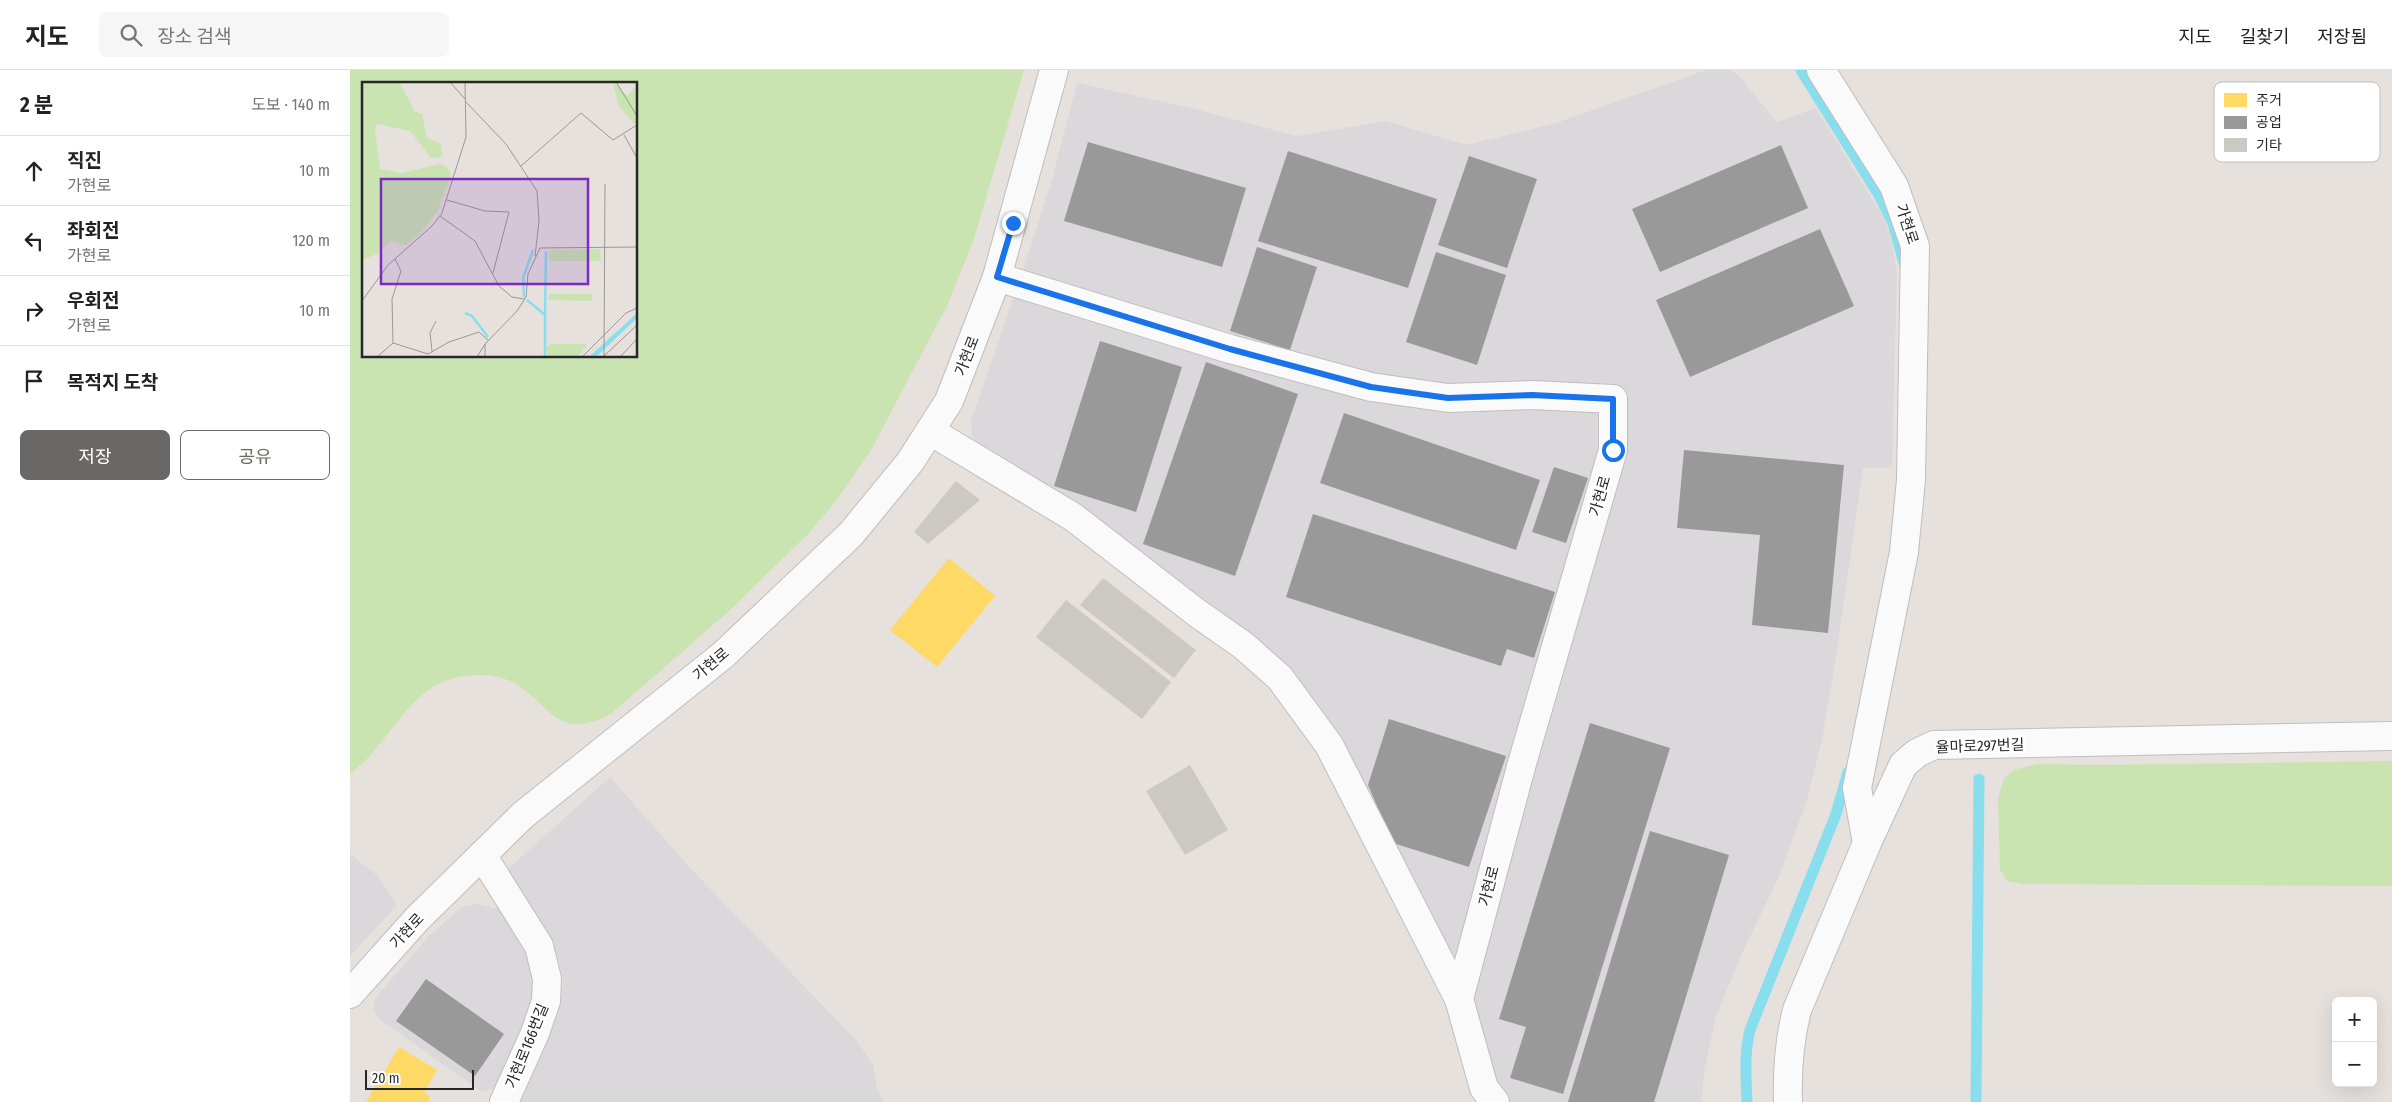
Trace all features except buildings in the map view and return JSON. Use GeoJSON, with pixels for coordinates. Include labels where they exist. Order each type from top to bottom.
{"type":"FeatureCollection","features":[{"type":"Feature","properties":{"kind":"street","name":"가현로"},"geometry":{"type":"LineString","coordinates":[[350,994],[417,919],[523,816],[723,656],[780,602],[851,534],[910,462],[950,401],[997,277],[1054,70]]}},
{"type":"Feature","properties":{"kind":"street","name":"가현로"},"geometry":{"type":"LineString","coordinates":[[1821,70],[1894,186],[1915,246],[1911,480],[1904,552],[1857,788],[1867,843]]}},
{"type":"Feature","properties":{"kind":"street","name":"가현로"},"geometry":{"type":"LineString","coordinates":[[997,277],[1230,349],[1371,387],[1448,398],[1532,395],[1613,399],[1613,450],[1521,767],[1459,999]]}},
{"type":"Feature","properties":{"kind":"street"},"geometry":{"type":"LineString","coordinates":[[930,431],[1073,517],[1197,613],[1244,646],[1280,678],[1329,745],[1459,999],[1484,1088],[1495,1102]]}},
{"type":"Feature","properties":{"kind":"street","name":"율마로297번길"},"geometry":{"type":"LineString","coordinates":[[1788,1102],[1787,1066],[1790,1036],[1797,1010],[1867,843],[1903,765],[1917,753],[1934,745],[2392,736]]}},
{"type":"Feature","properties":{"kind":"street","name":"가현로166번길"},"geometry":{"type":"LineString","coordinates":[[482,855],[539,946],[547,979],[546,1001],[536,1033],[504,1102]]}},
{"type":"Feature","properties":{"kind":"shaded area"},"geometry":{"type":"Polygon","coordinates":[[[1706,70],[1729,70],[1738,75],[1777,122],[1816,108],[1884,218],[1892,242],[1897,273],[1892,468],[1863,468],[1835,664],[1822,739],[1807,800],[1778,879],[1741,955],[1715,1019],[1704,1072],[1702,1102],[1507,1102],[1498,1088],[1290,674],[979,447],[972,435],[971,421],[1053,176],[1077,83],[1183,106],[1297,136],[1386,121],[1466,145],[1559,122],[1706,70]]]}},
{"type":"Feature","properties":{"kind":"shaded area"},"geometry":{"type":"Polygon","coordinates":[[[610,777],[691,869],[857,1041],[873,1065],[877,1088],[884,1102],[520,1102],[536,1069],[559,1011],[563,983],[558,958],[508,869],[610,777]]]}},
{"type":"Feature","properties":{"kind":"shaded area"},"geometry":{"type":"Polygon","coordinates":[[[350,854],[378,876],[397,905],[350,956],[350,854]]]}},
{"type":"Feature","properties":{"kind":"shaded area"},"geometry":{"type":"Polygon","coordinates":[[[477,904],[499,909],[517,925],[531,950],[534,989],[531,1009],[512,1057],[493,1089],[481,1091],[379,1019],[373,1009],[376,997],[431,934],[462,907],[477,904]]]}},
{"type":"Feature","properties":{"kind":"green space"},"geometry":{"type":"Polygon","coordinates":[[[350,70],[1024,70],[973,242],[947,306],[870,452],[836,501],[809,533],[728,612],[611,714],[593,721],[578,724],[567,723],[549,712],[529,694],[508,680],[481,675],[462,676],[445,681],[424,694],[405,712],[370,756],[350,774],[350,70]]]}},
{"type":"Feature","properties":{"kind":"green space"},"geometry":{"type":"Polygon","coordinates":[[[2392,761],[2392,886],[2022,884],[2007,881],[2000,870],[1998,799],[2003,780],[2013,770],[2037,764],[2097,765],[2392,761]]]}},
{"type":"Feature","properties":{"kind":"waterway"},"geometry":{"type":"LineString","coordinates":[[1801,70],[1879,195],[1893,223],[1904,263]]}},
{"type":"Feature","properties":{"kind":"waterway"},"geometry":{"type":"LineString","coordinates":[[1747,1102],[1746,1057],[1750,1030],[1836,814],[1848,772]]}},
{"type":"Feature","properties":{"kind":"waterway"},"geometry":{"type":"LineString","coordinates":[[1976,1102],[1979,779]]}},
{"type":"Feature","properties":{"kind":"route"},"geometry":{"type":"LineString","coordinates":[[1013,223],[997,277],[1230,349],[1371,387],[1448,398],[1532,395],[1613,399],[1613,450]]}}]}
